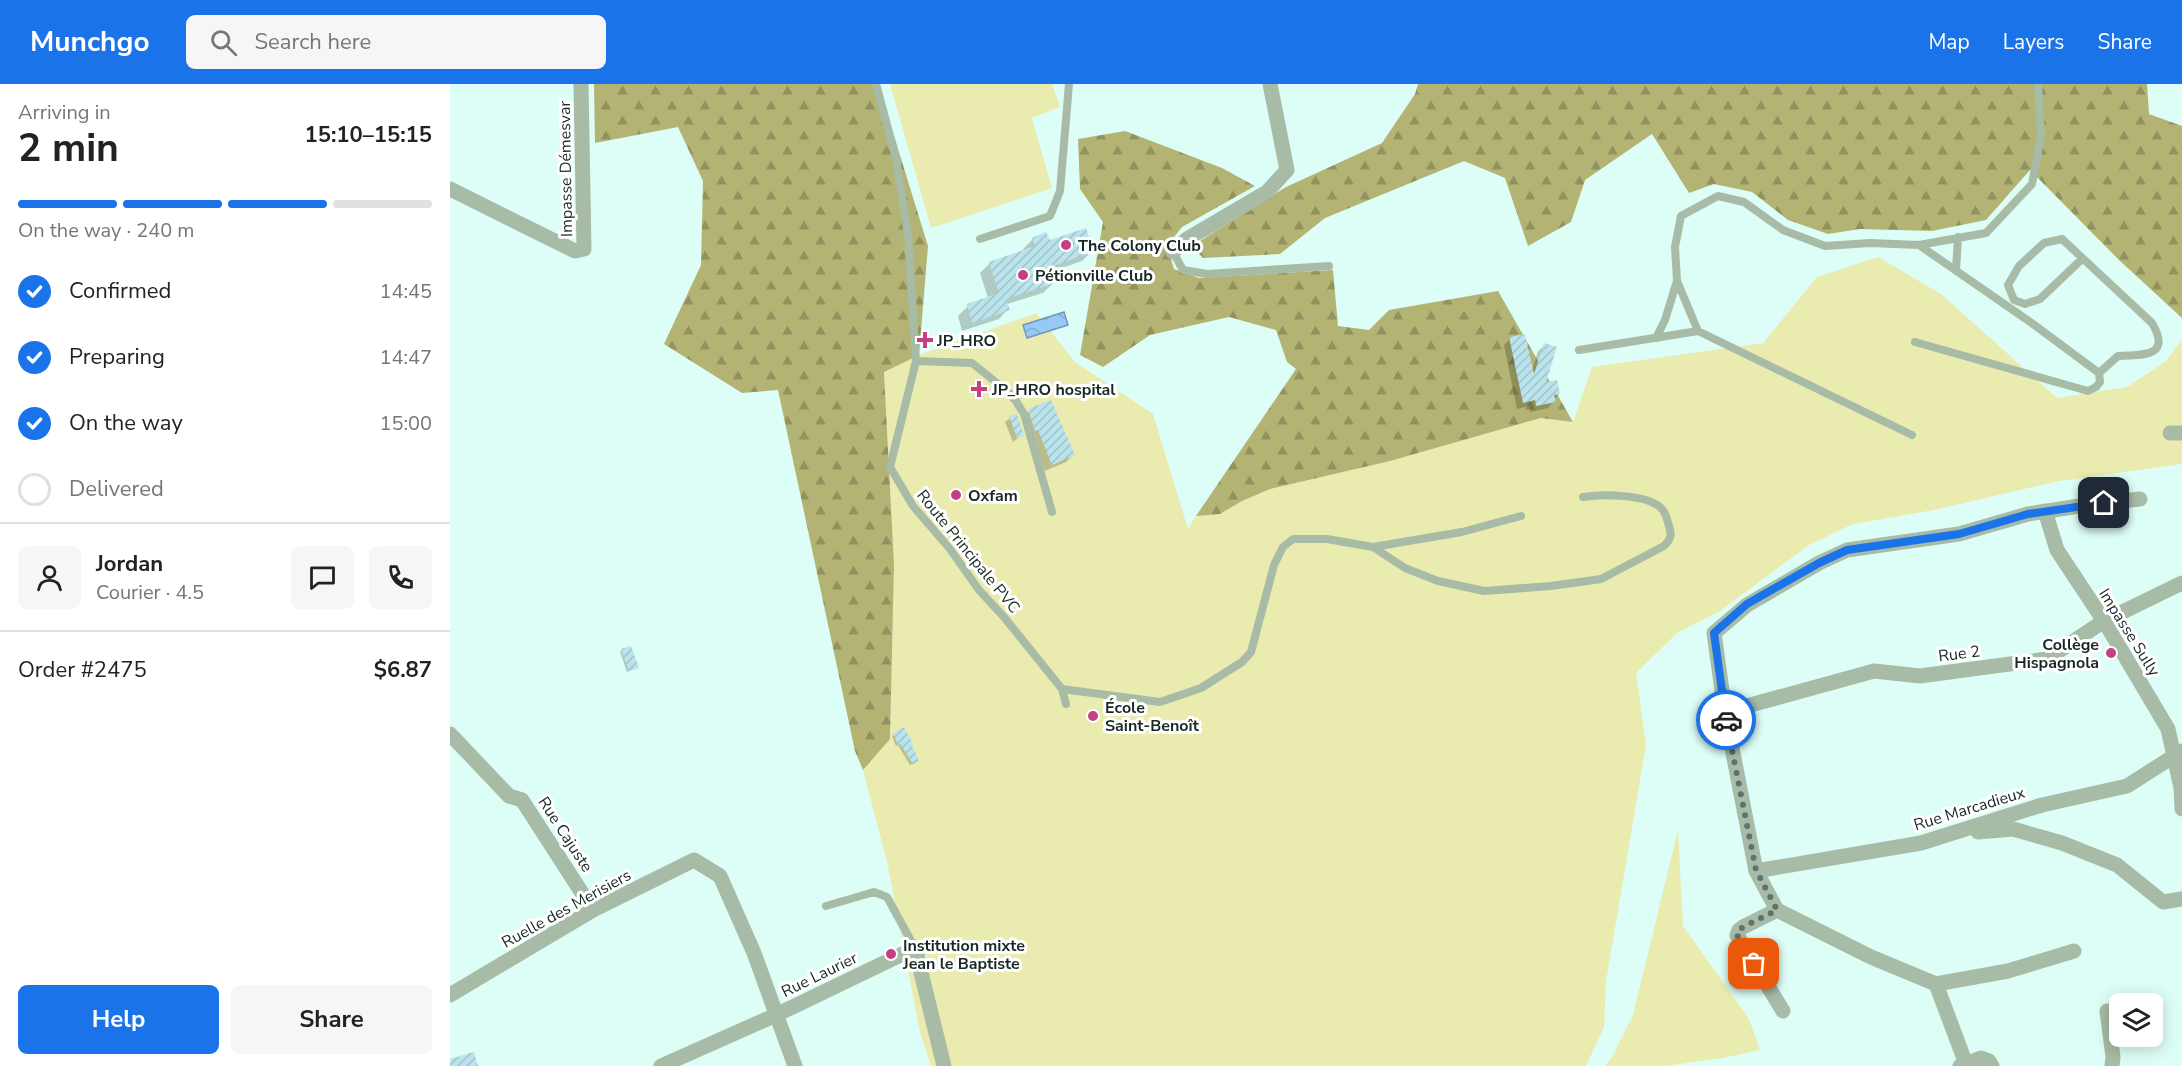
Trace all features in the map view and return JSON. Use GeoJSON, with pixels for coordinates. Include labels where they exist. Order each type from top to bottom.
{"type":"FeatureCollection","features":[{"type":"Feature","properties":{"kind":"street","name":"Impasse Démesvar"},"geometry":{"type":"LineString","coordinates":[[450,189],[585,254],[581,84]]}},
{"type":"Feature","properties":{"kind":"street"},"geometry":{"type":"LineString","coordinates":[[1173,252],[1187,238],[1267,192],[1287,170],[1270,84]]}},
{"type":"Feature","properties":{"kind":"street"},"geometry":{"type":"LineString","coordinates":[[2074,951],[2008,971],[1936,984],[1871,957],[1777,910],[1756,870],[1725,712],[1714,633],[1747,604],[1819,563],[1847,550],[1959,534],[2045,512],[2140,499]]}},
{"type":"Feature","properties":{"kind":"street","name":"Impasse Sully"},"geometry":{"type":"LineString","coordinates":[[2045,512],[2057,550],[2104,621],[2168,729],[2178,753],[2182,809]]}},
{"type":"Feature","properties":{"kind":"street","name":"Rue 2"},"geometry":{"type":"LineString","coordinates":[[1725,712],[1874,671],[1920,676],[2047,659],[2104,621],[2182,583]]}},
{"type":"Feature","properties":{"kind":"street","name":"Rue Cajuste"},"geometry":{"type":"LineString","coordinates":[[450,734],[509,796],[522,800],[593,910]]}},
{"type":"Feature","properties":{"kind":"street","name":"Rue Marcadieux"},"geometry":{"type":"LineString","coordinates":[[1756,870],[1921,843],[1954,834],[2042,805],[2127,786],[2178,753]]}},
{"type":"Feature","properties":{"kind":"street"},"geometry":{"type":"LineString","coordinates":[[1954,834],[2013,830],[2062,843],[2117,865],[2163,902],[2182,899]]}},
{"type":"Feature","properties":{"kind":"street","name":"Ruelle des Merisiers"},"geometry":{"type":"LineString","coordinates":[[450,995],[593,910],[694,860],[720,876],[754,953],[776,1015]]}},
{"type":"Feature","properties":{"kind":"street"},"geometry":{"type":"LineString","coordinates":[[1777,910],[1738,930],[1737,935],[1783,1011]]}},
{"type":"Feature","properties":{"kind":"street"},"geometry":{"type":"LineString","coordinates":[[915,948],[944,1066]]}},
{"type":"Feature","properties":{"kind":"street","name":"Rue Laurier"},"geometry":{"type":"LineString","coordinates":[[661,1066],[776,1015],[915,948]]}},
{"type":"Feature","properties":{"kind":"street"},"geometry":{"type":"LineString","coordinates":[[1936,984],[1963,1065],[1981,1058],[1989,1061],[1992,1066]]}},
{"type":"Feature","properties":{"kind":"street"},"geometry":{"type":"LineString","coordinates":[[2107,1011],[2113,1057],[2112,1066]]}},
{"type":"Feature","properties":{"kind":"street"},"geometry":{"type":"LineString","coordinates":[[776,1015],[795,1066]]}},
{"type":"Feature","properties":{"kind":"lane","name":"Route Principale PVC"},"geometry":{"type":"LineString","coordinates":[[876,84],[896,158],[908,235],[916,362],[890,467],[913,506],[950,549],[979,590],[1004,617],[1062,689],[1066,704]]}},
{"type":"Feature","properties":{"kind":"lane"},"geometry":{"type":"LineString","coordinates":[[980,239],[1050,216],[1060,191],[1069,84]]}},
{"type":"Feature","properties":{"kind":"lane"},"geometry":{"type":"LineString","coordinates":[[1698,331],[1677,281],[1675,248],[1682,216],[1718,196],[1743,202],[1783,230],[1825,246],[1870,243],[1919,244],[1986,232],[2032,184],[2041,136],[2038,84]]}},
{"type":"Feature","properties":{"kind":"lane"},"geometry":{"type":"LineString","coordinates":[[1956,270],[1958,237]]}},
{"type":"Feature","properties":{"kind":"lane"},"geometry":{"type":"LineString","coordinates":[[2082,259],[2040,298],[2025,304],[2014,300],[2008,285],[2019,266],[2044,243],[2062,239],[2152,322],[2159,340],[2158,347],[2152,353],[2118,356],[2098,373]]}},
{"type":"Feature","properties":{"kind":"lane"},"geometry":{"type":"LineString","coordinates":[[1916,342],[2088,391],[2097,387],[2100,382],[2098,373],[1919,244]]}},
{"type":"Feature","properties":{"kind":"lane"},"geometry":{"type":"LineString","coordinates":[[1173,252],[1183,270],[1207,274],[1329,266]]}},
{"type":"Feature","properties":{"kind":"lane"},"geometry":{"type":"LineString","coordinates":[[1656,338],[1665,320],[1677,281]]}},
{"type":"Feature","properties":{"kind":"lane"},"geometry":{"type":"LineString","coordinates":[[1579,350],[1698,331],[1912,435]]}},
{"type":"Feature","properties":{"kind":"lane"},"geometry":{"type":"LineString","coordinates":[[916,362],[972,363],[1016,401],[1024,414],[1052,512]]}},
{"type":"Feature","properties":{"kind":"lane"},"geometry":{"type":"LineString","coordinates":[[1373,547],[1405,568],[1427,577],[1484,591],[1551,586],[1601,579],[1670,541],[1671,534],[1664,511],[1651,503],[1604,494],[1583,497]]}},
{"type":"Feature","properties":{"kind":"lane"},"geometry":{"type":"LineString","coordinates":[[1062,689],[1160,702],[1201,688],[1242,662],[1251,652],[1274,565],[1283,546],[1293,539],[1327,539],[1373,547],[1462,532],[1521,516]]}},
{"type":"Feature","properties":{"kind":"lane"},"geometry":{"type":"LineString","coordinates":[[826,906],[874,892],[887,897],[915,948]]}},
{"type":"Feature","properties":{"kind":"green space"},"geometry":{"type":"Polygon","coordinates":[[[594,84],[878,84],[928,246],[919,355],[884,372],[894,565],[890,739],[863,770],[855,751],[778,390],[742,393],[664,344],[701,265],[703,181],[678,127],[595,143],[594,84]]]}},
{"type":"Feature","properties":{"kind":"green space"},"geometry":{"type":"Polygon","coordinates":[[[890,84],[1052,84],[1060,107],[1032,118],[1052,188],[931,228],[890,84]]]}},
{"type":"Feature","properties":{"kind":"green space"},"geometry":{"type":"Polygon","coordinates":[[[1418,84],[2147,84],[2149,114],[2182,126],[2182,318],[2119,260],[2030,170],[1986,220],[1932,231],[1860,229],[1828,234],[1788,220],[1752,192],[1714,184],[1689,193],[1652,134],[1585,180],[1571,222],[1528,246],[1505,178],[1464,161],[1325,218],[1280,254],[1203,258],[1192,246],[1286,187],[1382,143],[1415,94],[1418,84]]]}},
{"type":"Feature","properties":{"kind":"green space"},"geometry":{"type":"Polygon","coordinates":[[[1125,131],[1222,168],[1255,186],[1182,227],[1167,246],[1174,269],[1199,278],[1333,270],[1338,326],[1369,330],[1389,310],[1498,291],[1573,422],[1541,418],[1390,461],[1270,489],[1220,514],[1196,516],[1296,369],[1287,362],[1276,330],[1229,317],[1150,335],[1103,367],[1080,355],[1103,222],[1080,189],[1078,139],[1125,131]]]}},
{"type":"Feature","properties":{"kind":"green space"},"geometry":{"type":"Polygon","coordinates":[[[1878,257],[1941,294],[2057,398],[2127,387],[2166,361],[2182,339],[2182,464],[2059,481],[1934,510],[1853,524],[1809,545],[1720,611],[1677,633],[1636,673],[1646,745],[1606,981],[1604,1027],[1586,1066],[931,1066],[920,1032],[887,862],[863,770],[890,738],[894,565],[884,371],[919,355],[1036,313],[1075,362],[1153,414],[1188,529],[1196,516],[1220,514],[1270,489],[1390,461],[1541,418],[1573,422],[1592,367],[1763,343],[1817,277],[1878,257]]]}},
{"type":"Feature","properties":{"kind":"green space"},"geometry":{"type":"Polygon","coordinates":[[[1678,830],[1683,926],[1749,1019],[1760,1050],[1665,1066],[1605,1066],[1612,1057],[1633,1015],[1678,830]]]}},
{"type":"Feature","properties":{"kind":"water"},"geometry":{"type":"Polygon","coordinates":[[[1064,312],[1068,325],[1027,338],[1023,325],[1064,312]]]}},
{"type":"Feature","properties":{"kind":"building","name":"Pétionville Club"},"geometry":{"type":"Polygon","coordinates":[[[1086,228],[1094,252],[1050,267],[1055,283],[1006,299],[1010,310],[972,323],[967,304],[999,293],[989,262],[1035,246],[1032,238],[1046,232],[1050,240],[1086,228]]]}},
{"type":"Feature","properties":{"kind":"building"},"geometry":{"type":"Polygon","coordinates":[[[1525,334],[1534,374],[1544,343],[1557,347],[1546,382],[1557,380],[1560,394],[1554,395],[1556,402],[1536,406],[1535,400],[1523,403],[1509,337],[1525,334]]]}},
{"type":"Feature","properties":{"kind":"building"},"geometry":{"type":"Polygon","coordinates":[[[1051,400],[1075,455],[1052,465],[1038,430],[1035,431],[1028,409],[1051,400]]]}},
{"type":"Feature","properties":{"kind":"building"},"geometry":{"type":"Polygon","coordinates":[[[1017,414],[1024,436],[1017,438],[1009,416],[1017,414]]]}},
{"type":"Feature","properties":{"kind":"building"},"geometry":{"type":"Polygon","coordinates":[[[631,646],[639,668],[629,671],[621,649],[631,646]]]}},
{"type":"Feature","properties":{"kind":"building"},"geometry":{"type":"Polygon","coordinates":[[[904,727],[919,761],[913,764],[900,744],[898,745],[893,733],[904,727]]]}},
{"type":"Feature","properties":{"kind":"building"},"geometry":{"type":"Polygon","coordinates":[[[474,1052],[478,1066],[450,1066],[450,1059],[474,1052]]]}},
{"type":"Feature","properties":{"kind":"way so far"},"geometry":{"type":"LineString","coordinates":[[1726,720],[1756,870],[1777,910],[1737,932],[1754,964]]}},
{"type":"Feature","properties":{"kind":"place","name":"The Colony Club"},"geometry":{"type":"Point","coordinates":[1066,245]}},
{"type":"Feature","properties":{"kind":"place","name":"Pétionville Club"},"geometry":{"type":"Point","coordinates":[1023,275]}},
{"type":"Feature","properties":{"kind":"place","name":"JP_HRO"},"geometry":{"type":"Point","coordinates":[925,340]}},
{"type":"Feature","properties":{"kind":"place","name":"JP_HRO hospital"},"geometry":{"type":"Point","coordinates":[979,389]}},
{"type":"Feature","properties":{"kind":"place","name":"Oxfam"},"geometry":{"type":"Point","coordinates":[956,495]}},
{"type":"Feature","properties":{"kind":"place","name":"Collège Hispagnola"},"geometry":{"type":"Point","coordinates":[2111,653]}},
{"type":"Feature","properties":{"kind":"place","name":"École Saint-Benoît"},"geometry":{"type":"Point","coordinates":[1093,716]}},
{"type":"Feature","properties":{"kind":"place","name":"Institution mixte Jean le Baptiste"},"geometry":{"type":"Point","coordinates":[891,954]}},
{"type":"Feature","properties":{"kind":"route"},"geometry":{"type":"LineString","coordinates":[[1726,720],[1714,633],[1747,604],[1819,563],[1847,550],[1959,534],[2028,514],[2104,503]]}}]}
